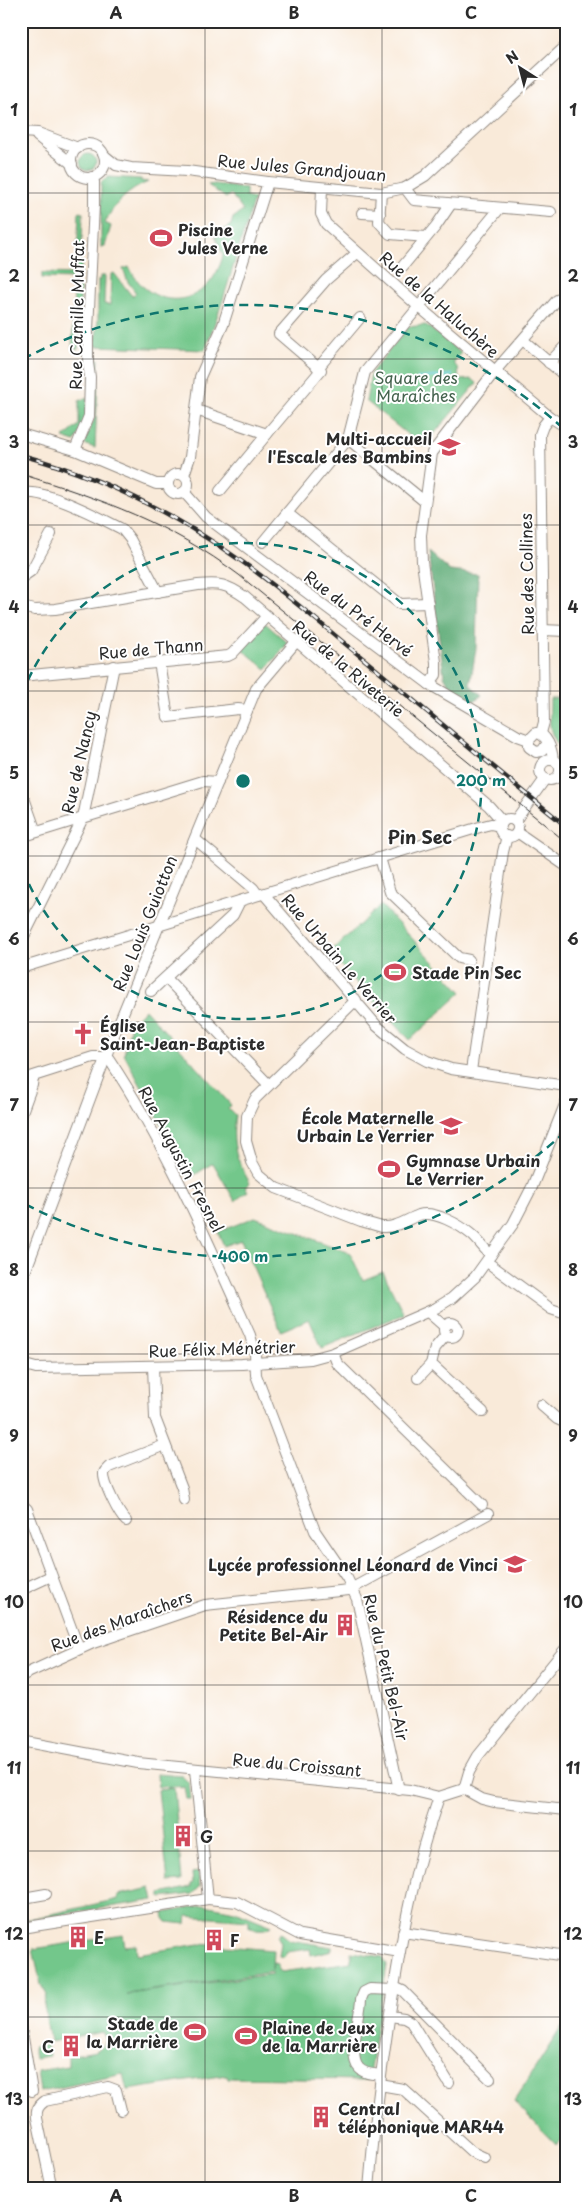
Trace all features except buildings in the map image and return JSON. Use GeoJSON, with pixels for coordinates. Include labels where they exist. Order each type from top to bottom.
{"type":"FeatureCollection","features":[{"type":"Feature","properties":{"kind":"street","name":"Rue Jules Grandjouan"},"geometry":{"type":"LineString","coordinates":[[104,156],[116,165],[131,168],[187,171],[322,188],[381,192],[405,188],[425,176],[566,46]]}},
{"type":"Feature","properties":{"kind":"street"},"geometry":{"type":"LineString","coordinates":[[25,132],[44,134],[66,145],[78,148]]}},
{"type":"Feature","properties":{"kind":"street"},"geometry":{"type":"LineString","coordinates":[[25,132],[43,141],[72,164],[79,175],[92,177],[102,171],[105,162],[102,150],[94,145],[84,144],[73,154],[72,164]]}},
{"type":"Feature","properties":{"kind":"street","name":"Rue Jules Grandjouan"},"geometry":{"type":"LineString","coordinates":[[102,171],[131,168]]}},
{"type":"Feature","properties":{"kind":"street","name":"Rue Camille Muffat"},"geometry":{"type":"LineString","coordinates":[[74,450],[89,416],[88,330],[94,204],[94,182],[92,177]]}},
{"type":"Feature","properties":{"kind":"street"},"geometry":{"type":"LineString","coordinates":[[167,484],[172,492],[177,494],[184,492],[188,485],[184,475],[190,457],[200,377],[223,326],[268,182]]}},
{"type":"Feature","properties":{"kind":"street","name":"Rue de la Haluchère"},"geometry":{"type":"LineString","coordinates":[[322,188],[321,214],[326,224],[418,306],[550,417],[566,427]]}},
{"type":"Feature","properties":{"kind":"street"},"geometry":{"type":"LineString","coordinates":[[405,188],[414,200],[552,212]]}},
{"type":"Feature","properties":{"kind":"street"},"geometry":{"type":"LineString","coordinates":[[381,192],[379,222],[390,234],[426,237]]}},
{"type":"Feature","properties":{"kind":"street"},"geometry":{"type":"LineString","coordinates":[[403,266],[451,204]]}},
{"type":"Feature","properties":{"kind":"street"},"geometry":{"type":"LineString","coordinates":[[263,542],[348,439],[365,372],[500,208]]}},
{"type":"Feature","properties":{"kind":"street"},"geometry":{"type":"LineString","coordinates":[[362,213],[380,214]]}},
{"type":"Feature","properties":{"kind":"street"},"geometry":{"type":"LineString","coordinates":[[318,368],[279,334],[326,280],[357,253]]}},
{"type":"Feature","properties":{"kind":"street"},"geometry":{"type":"LineString","coordinates":[[428,684],[436,675],[436,662],[421,544],[424,501],[434,449],[495,371],[558,300],[566,296]]}},
{"type":"Feature","properties":{"kind":"street"},"geometry":{"type":"LineString","coordinates":[[220,491],[320,370],[318,368],[360,318]]}},
{"type":"Feature","properties":{"kind":"street"},"geometry":{"type":"LineString","coordinates":[[523,340],[566,377]]}},
{"type":"Feature","properties":{"kind":"street"},"geometry":{"type":"LineString","coordinates":[[549,363],[566,345]]}},
{"type":"Feature","properties":{"kind":"street"},"geometry":{"type":"LineString","coordinates":[[196,410],[267,434]]}},
{"type":"Feature","properties":{"kind":"street","name":"Rue des Collines"},"geometry":{"type":"LineString","coordinates":[[540,734],[544,722],[540,434],[550,417]]}},
{"type":"Feature","properties":{"kind":"street"},"geometry":{"type":"LineString","coordinates":[[21,434],[74,450],[156,484],[167,484]]}},
{"type":"Feature","properties":{"kind":"street"},"geometry":{"type":"LineString","coordinates":[[348,439],[424,501]]}},
{"type":"Feature","properties":{"kind":"street"},"geometry":{"type":"LineString","coordinates":[[167,484],[172,475],[178,473],[184,475]]}},
{"type":"Feature","properties":{"kind":"street"},"geometry":{"type":"LineString","coordinates":[[21,494],[27,492],[48,496],[122,529],[130,539],[158,592]]}},
{"type":"Feature","properties":{"kind":"street","name":"Rue du Pré Hervé"},"geometry":{"type":"LineString","coordinates":[[184,492],[206,517],[428,684],[518,736],[529,740]]}},
{"type":"Feature","properties":{"kind":"street"},"geometry":{"type":"LineString","coordinates":[[287,512],[400,604],[428,604]]}},
{"type":"Feature","properties":{"kind":"street"},"geometry":{"type":"LineString","coordinates":[[21,578],[31,571],[51,534]]}},
{"type":"Feature","properties":{"kind":"street","name":"Rue de la Riveterie"},"geometry":{"type":"LineString","coordinates":[[21,607],[35,610],[55,609],[198,584],[215,583],[228,585],[480,798],[502,824]]}},
{"type":"Feature","properties":{"kind":"street","name":"Rue de Thann"},"geometry":{"type":"LineString","coordinates":[[21,676],[232,654],[266,617]]}},
{"type":"Feature","properties":{"kind":"street"},"geometry":{"type":"LineString","coordinates":[[542,630],[566,631]]}},
{"type":"Feature","properties":{"kind":"street","name":"Rue Louis Guiotton"},"geometry":{"type":"LineString","coordinates":[[21,1283],[106,1057],[247,710],[256,689],[295,642]]}},
{"type":"Feature","properties":{"kind":"street"},"geometry":{"type":"LineString","coordinates":[[160,662],[168,717],[238,709],[247,710]]}},
{"type":"Feature","properties":{"kind":"street","name":"Rue de Nancy"},"geometry":{"type":"LineString","coordinates":[[21,942],[83,818],[114,666]]}},
{"type":"Feature","properties":{"kind":"street"},"geometry":{"type":"LineString","coordinates":[[533,734],[540,734],[547,739],[552,760],[558,764],[563,772],[554,779],[545,779],[540,772],[540,766],[534,751],[529,747],[529,740],[533,734]]}},
{"type":"Feature","properties":{"kind":"street"},"geometry":{"type":"LineString","coordinates":[[534,751],[542,751],[547,744]]}},
{"type":"Feature","properties":{"kind":"street"},"geometry":{"type":"LineString","coordinates":[[540,766],[547,760],[552,760]]}},
{"type":"Feature","properties":{"kind":"street"},"geometry":{"type":"LineString","coordinates":[[515,821],[545,779]]}},
{"type":"Feature","properties":{"kind":"street"},"geometry":{"type":"LineString","coordinates":[[21,837],[203,781],[218,782]]}},
{"type":"Feature","properties":{"kind":"street"},"geometry":{"type":"LineString","coordinates":[[25,801],[36,832]]}},
{"type":"Feature","properties":{"kind":"street"},"geometry":{"type":"LineString","coordinates":[[21,968],[483,826],[502,824],[508,819],[515,821],[518,827],[512,834],[503,852],[471,1071]]}},
{"type":"Feature","properties":{"kind":"street"},"geometry":{"type":"LineString","coordinates":[[502,824],[502,834],[512,834],[566,866]]}},
{"type":"Feature","properties":{"kind":"street","name":"Rue Urbain Le Verrier"},"geometry":{"type":"LineString","coordinates":[[195,839],[261,895],[378,1026],[404,1049],[440,1066],[566,1086]]}},
{"type":"Feature","properties":{"kind":"street"},"geometry":{"type":"LineString","coordinates":[[380,858],[390,892],[459,958],[469,960]]}},
{"type":"Feature","properties":{"kind":"street"},"geometry":{"type":"LineString","coordinates":[[152,991],[233,915],[240,901]]}},
{"type":"Feature","properties":{"kind":"street"},"geometry":{"type":"LineString","coordinates":[[166,978],[268,1084]]}},
{"type":"Feature","properties":{"kind":"street"},"geometry":{"type":"LineString","coordinates":[[356,1000],[268,1084],[255,1099],[245,1126],[247,1150],[258,1173],[270,1184],[284,1192],[372,1225],[391,1228],[419,1215],[428,1214],[442,1218],[472,1236],[489,1259],[551,1309],[563,1313]]}},
{"type":"Feature","properties":{"kind":"street"},"geometry":{"type":"LineString","coordinates":[[21,1080],[93,1057],[106,1057]]}},
{"type":"Feature","properties":{"kind":"street","name":"Rue Augustin Fresnel"},"geometry":{"type":"LineString","coordinates":[[106,1057],[123,1080],[192,1206],[250,1335],[255,1353],[254,1363]]}},
{"type":"Feature","properties":{"kind":"street"},"geometry":{"type":"LineString","coordinates":[[21,1115],[32,1085],[32,1077]]}},
{"type":"Feature","properties":{"kind":"street","name":"Rue Félix Ménétrier"},"geometry":{"type":"LineString","coordinates":[[21,1364],[36,1368],[291,1362],[333,1353],[428,1312],[460,1291],[489,1259],[526,1202],[566,1102]]}},
{"type":"Feature","properties":{"kind":"street"},"geometry":{"type":"LineString","coordinates":[[418,1378],[431,1364],[435,1348],[446,1331],[428,1312]]}},
{"type":"Feature","properties":{"kind":"street"},"geometry":{"type":"LineString","coordinates":[[333,1353],[337,1363],[482,1505]]}},
{"type":"Feature","properties":{"kind":"street","name":"Rue du Petit Bel-Air"},"geometry":{"type":"LineString","coordinates":[[254,1363],[256,1375],[315,1531],[353,1588],[366,1638],[399,1790]]}},
{"type":"Feature","properties":{"kind":"street"},"geometry":{"type":"LineString","coordinates":[[431,1364],[483,1412]]}},
{"type":"Feature","properties":{"kind":"street"},"geometry":{"type":"LineString","coordinates":[[153,1366],[155,1418],[182,1488],[184,1500]]}},
{"type":"Feature","properties":{"kind":"street"},"geometry":{"type":"LineString","coordinates":[[541,1405],[557,1419],[566,1423]]}},
{"type":"Feature","properties":{"kind":"street"},"geometry":{"type":"LineString","coordinates":[[126,1521],[119,1514],[105,1479],[106,1470],[109,1467],[165,1445]]}},
{"type":"Feature","properties":{"kind":"street"},"geometry":{"type":"LineString","coordinates":[[23,1504],[27,1509],[79,1649]]}},
{"type":"Feature","properties":{"kind":"street"},"geometry":{"type":"LineString","coordinates":[[353,1588],[488,1514]]}},
{"type":"Feature","properties":{"kind":"street"},"geometry":{"type":"LineString","coordinates":[[21,1590],[51,1576]]}},
{"type":"Feature","properties":{"kind":"street","name":"Rue des Maraîchers"},"geometry":{"type":"LineString","coordinates":[[21,1676],[79,1649],[205,1605],[353,1588]]}},
{"type":"Feature","properties":{"kind":"street"},"geometry":{"type":"LineString","coordinates":[[464,1789],[469,1772],[478,1756],[566,1648]]}},
{"type":"Feature","properties":{"kind":"street","name":"Rue du Croissant"},"geometry":{"type":"LineString","coordinates":[[21,1741],[138,1763],[420,1792],[439,1797]]}},
{"type":"Feature","properties":{"kind":"street"},"geometry":{"type":"LineString","coordinates":[[195,1770],[208,1898]]}},
{"type":"Feature","properties":{"kind":"street"},"geometry":{"type":"LineString","coordinates":[[369,2189],[380,2080],[403,1932],[416,1867],[439,1797],[464,1789],[482,1799],[494,1802],[566,1810]]}},
{"type":"Feature","properties":{"kind":"street"},"geometry":{"type":"LineString","coordinates":[[21,1893],[29,1897],[46,1894]]}},
{"type":"Feature","properties":{"kind":"street"},"geometry":{"type":"LineString","coordinates":[[21,1928],[208,1898],[237,1902],[300,1935],[400,1952]]}},
{"type":"Feature","properties":{"kind":"street"},"geometry":{"type":"LineString","coordinates":[[403,1932],[566,1956]]}},
{"type":"Feature","properties":{"kind":"street"},"geometry":{"type":"LineString","coordinates":[[485,2158],[472,2152],[403,2089],[365,2073],[358,2068],[354,2051],[361,1999],[364,1992],[370,1988],[394,1988],[403,1992],[490,2080]]}},
{"type":"Feature","properties":{"kind":"street"},"geometry":{"type":"LineString","coordinates":[[390,2016],[404,2018],[411,2022],[449,2083]]}},
{"type":"Feature","properties":{"kind":"street"},"geometry":{"type":"LineString","coordinates":[[21,2026],[32,2091]]}},
{"type":"Feature","properties":{"kind":"street"},"geometry":{"type":"LineString","coordinates":[[52,2189],[36,2112],[40,2104],[45,2101],[108,2087],[116,2090],[121,2110]]}},
{"type":"Feature","properties":{"kind":"green space"},"geometry":{"type":"Polygon","coordinates":[[[88,154],[94,156],[96,162],[94,168],[88,170],[82,168],[80,162],[82,156],[88,154]]]}},
{"type":"Feature","properties":{"kind":"green space"},"geometry":{"type":"Polygon","coordinates":[[[109,177],[141,179],[141,181],[148,182],[128,193],[112,210],[105,223],[111,226],[105,246],[101,247],[101,184],[103,180],[109,177]]]}},
{"type":"Feature","properties":{"kind":"green space"},"geometry":{"type":"Polygon","coordinates":[[[215,184],[246,189],[246,197],[254,199],[222,303],[205,350],[95,346],[98,320],[98,280],[100,280],[100,276],[105,276],[104,304],[110,305],[111,274],[114,273],[132,296],[136,293],[128,282],[123,269],[129,267],[139,283],[152,293],[166,298],[180,299],[194,295],[207,286],[217,272],[223,255],[215,236],[231,225],[233,218],[243,211],[231,194],[226,198],[208,185],[215,184]]]}},
{"type":"Feature","properties":{"kind":"green space"},"geometry":{"type":"Polygon","coordinates":[[[79,212],[83,213],[81,272],[74,271],[77,257],[79,212]]]}},
{"type":"Feature","properties":{"kind":"green space"},"geometry":{"type":"Polygon","coordinates":[[[42,273],[81,274],[80,277],[75,279],[42,278],[42,273]]]}},
{"type":"Feature","properties":{"kind":"green space"},"geometry":{"type":"Polygon","coordinates":[[[74,288],[80,288],[80,318],[73,318],[74,288]]]}},
{"type":"Feature","properties":{"kind":"green space"},"geometry":{"type":"Polygon","coordinates":[[[73,323],[79,323],[78,349],[72,349],[73,323]]]}},
{"type":"Feature","properties":{"kind":"green space","name":"Square des Maraîches"},"geometry":{"type":"Polygon","coordinates":[[[426,325],[461,353],[453,363],[458,368],[459,380],[472,379],[477,383],[423,447],[366,401],[371,373],[408,327],[426,325]]]}},
{"type":"Feature","properties":{"kind":"green space"},"geometry":{"type":"Polygon","coordinates":[[[99,359],[95,448],[84,444],[95,417],[95,360],[99,359]]]}},
{"type":"Feature","properties":{"kind":"green space"},"geometry":{"type":"Polygon","coordinates":[[[87,397],[87,416],[75,442],[63,438],[79,425],[79,401],[87,397]]]}},
{"type":"Feature","properties":{"kind":"green space"},"geometry":{"type":"Polygon","coordinates":[[[428,552],[450,571],[478,574],[476,649],[470,685],[482,695],[473,702],[453,691],[444,676],[428,552]]]}},
{"type":"Feature","properties":{"kind":"green space"},"geometry":{"type":"Polygon","coordinates":[[[265,623],[288,643],[266,669],[242,649],[265,623]]]}},
{"type":"Feature","properties":{"kind":"green space"},"geometry":{"type":"Polygon","coordinates":[[[550,699],[566,699],[566,753],[555,740],[550,728],[550,699]]]}},
{"type":"Feature","properties":{"kind":"green space","name":"Stade Pin Sec"},"geometry":{"type":"Polygon","coordinates":[[[381,905],[462,992],[410,1040],[329,953],[381,905]]]}},
{"type":"Feature","properties":{"kind":"green space"},"geometry":{"type":"Polygon","coordinates":[[[145,1009],[231,1105],[228,1108],[235,1115],[234,1143],[238,1159],[250,1183],[245,1187],[248,1191],[235,1201],[213,1163],[190,1178],[124,1054],[131,1024],[145,1009]]]}},
{"type":"Feature","properties":{"kind":"green space"},"geometry":{"type":"Polygon","coordinates":[[[255,1217],[350,1253],[363,1280],[383,1272],[404,1314],[322,1348],[309,1319],[281,1331],[241,1240],[224,1246],[218,1232],[255,1217]]]}},
{"type":"Feature","properties":{"kind":"green space"},"geometry":{"type":"Polygon","coordinates":[[[157,1774],[182,1776],[189,1783],[191,1799],[186,1799],[184,1787],[158,1787],[157,1774]]]}},
{"type":"Feature","properties":{"kind":"green space"},"geometry":{"type":"Polygon","coordinates":[[[174,1788],[182,1881],[168,1882],[158,1790],[174,1788]]]}},
{"type":"Feature","properties":{"kind":"green space"},"geometry":{"type":"Polygon","coordinates":[[[198,1872],[200,1887],[193,1894],[161,1898],[161,1894],[191,1887],[193,1883],[192,1873],[198,1872]]]}},
{"type":"Feature","properties":{"kind":"green space"},"geometry":{"type":"Polygon","coordinates":[[[151,1888],[154,1900],[21,1921],[118,1899],[118,1895],[151,1888]]]}},
{"type":"Feature","properties":{"kind":"green space"},"geometry":{"type":"Polygon","coordinates":[[[205,1905],[235,1911],[272,1926],[264,1929],[255,1929],[249,1928],[249,1921],[187,1916],[186,1924],[167,1922],[164,1918],[163,1913],[205,1905]]]}},
{"type":"Feature","properties":{"kind":"green space"},"geometry":{"type":"Polygon","coordinates":[[[281,1933],[290,1940],[332,1947],[332,1950],[311,1955],[310,1949],[286,1952],[284,1957],[279,1956],[281,1943],[278,1937],[281,1933]]]}},
{"type":"Feature","properties":{"kind":"green space","name":"Plaine de Jeux de la Marrière"},"geometry":{"type":"Polygon","coordinates":[[[123,1935],[125,1946],[136,1945],[137,1954],[200,1944],[273,1950],[272,1969],[273,1963],[278,1964],[278,1970],[281,1972],[351,1962],[351,1952],[383,1957],[387,1965],[368,2080],[228,2078],[227,2075],[127,2090],[123,2074],[40,2092],[37,2071],[68,2066],[68,2056],[96,2051],[104,2045],[106,2039],[102,2032],[50,2042],[44,2005],[47,1995],[41,1985],[33,1949],[123,1935]],[[272,1972],[137,1993],[272,1974],[272,1972]]]}},
{"type":"Feature","properties":{"kind":"green space"},"geometry":{"type":"Polygon","coordinates":[[[566,2020],[566,2135],[556,2145],[514,2101],[566,2020]]]}},
{"type":"Feature","properties":{"kind":"green space"},"geometry":{"type":"Polygon","coordinates":[[[47,2045],[49,2056],[35,2058],[33,2047],[47,2045]]]}},
{"type":"Feature","properties":{"kind":"waterway"},"geometry":{"type":"LineString","coordinates":[[423,378],[452,375]]}},
{"type":"Feature","properties":{"kind":"tram line"},"geometry":{"type":"LineString","coordinates":[[21,474],[108,503],[161,527],[213,557],[239,575],[566,842]]}},
{"type":"Feature","properties":{"kind":"railway"},"geometry":{"type":"LineString","coordinates":[[21,455],[108,485],[163,512],[216,544],[288,597],[566,826]]}},
{"type":"Feature","properties":{"kind":"place","name":"Piscine Jules Verne"},"geometry":{"type":"Point","coordinates":[161,238]}},
{"type":"Feature","properties":{"kind":"place","name":"Multi-accueil l'Escale des Bambins"},"geometry":{"type":"Point","coordinates":[449,447]}},
{"type":"Feature","properties":{"kind":"place","name":"Stade Pin Sec"},"geometry":{"type":"Point","coordinates":[395,972]}},
{"type":"Feature","properties":{"kind":"place","name":"Église Saint-Jean-Baptiste"},"geometry":{"type":"Point","coordinates":[83,1034]}},
{"type":"Feature","properties":{"kind":"place","name":"École Maternelle Urbain Le Verrier"},"geometry":{"type":"Point","coordinates":[451,1126]}},
{"type":"Feature","properties":{"kind":"place","name":"Gymnase Urbain Le Verrier"},"geometry":{"type":"Point","coordinates":[389,1169]}},
{"type":"Feature","properties":{"kind":"place","name":"Lycée professionnel Léonard de Vinci"},"geometry":{"type":"Point","coordinates":[515,1564]}},
{"type":"Feature","properties":{"kind":"place","name":"Résidence du Petite Bel-Air"},"geometry":{"type":"Point","coordinates":[345,1625]}},
{"type":"Feature","properties":{"kind":"place","name":"G"},"geometry":{"type":"Point","coordinates":[183,1836]}},
{"type":"Feature","properties":{"kind":"place","name":"E"},"geometry":{"type":"Point","coordinates":[78,1937]}},
{"type":"Feature","properties":{"kind":"place","name":"F"},"geometry":{"type":"Point","coordinates":[214,1940]}},
{"type":"Feature","properties":{"kind":"place","name":"Stade de la Marrière"},"geometry":{"type":"Point","coordinates":[195,2032]}},
{"type":"Feature","properties":{"kind":"place","name":"Plaine de Jeux de la Marrière"},"geometry":{"type":"Point","coordinates":[246,2036]}},
{"type":"Feature","properties":{"kind":"place","name":"C"},"geometry":{"type":"Point","coordinates":[71,2046]}},
{"type":"Feature","properties":{"kind":"place","name":"Central téléphonique MAR44"},"geometry":{"type":"Point","coordinates":[321,2117]}},
{"type":"Feature","properties":{"kind":"district","name":"Pin Sec"},"geometry":{"type":"Point","coordinates":[420,836]}}]}
